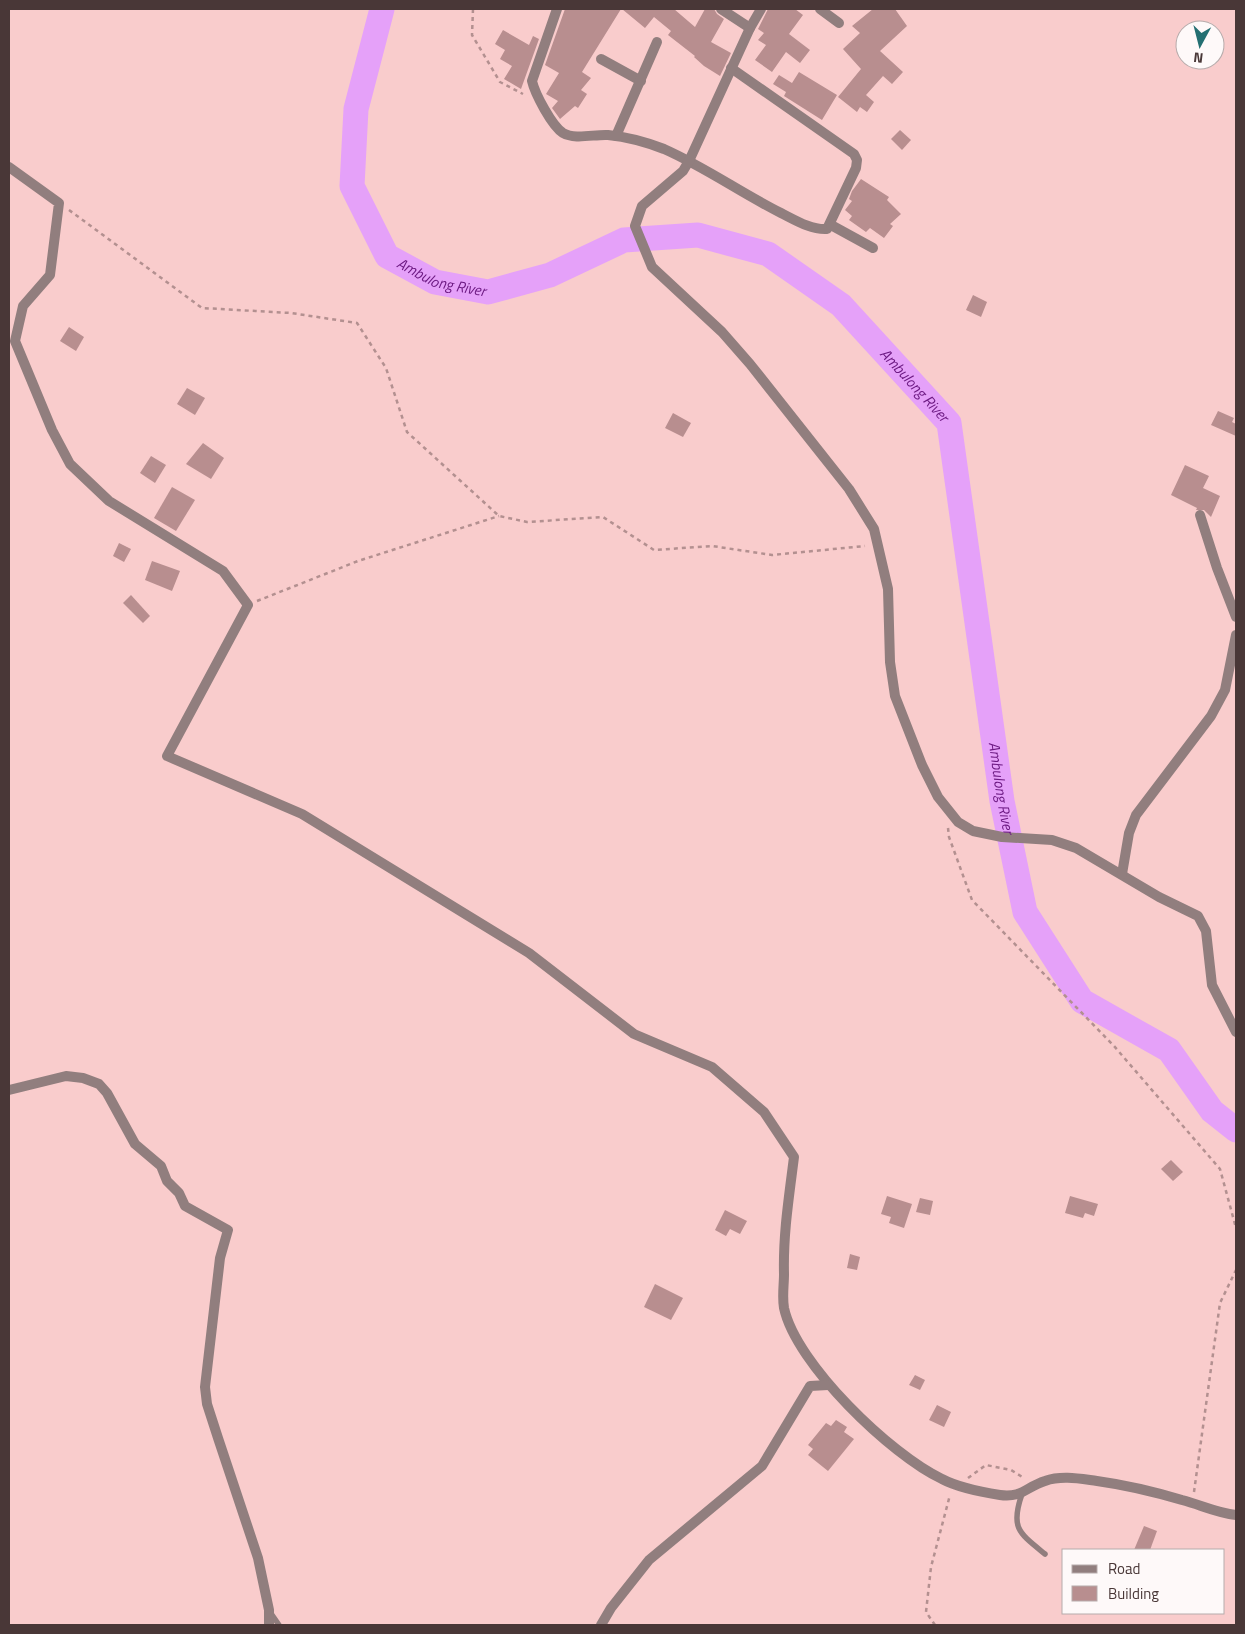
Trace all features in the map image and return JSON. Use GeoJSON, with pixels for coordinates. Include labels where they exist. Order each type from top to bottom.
{"type":"FeatureCollection","features":[{"type":"Feature","properties":{"kind":"street"},"geometry":{"type":"LineString","coordinates":[[557,9],[532,76],[533,85],[542,104],[560,130],[568,135],[616,136],[645,142],[689,161],[756,200],[790,217],[819,230],[827,230],[831,225],[856,168],[857,160],[854,154],[731,68]]}},
{"type":"Feature","properties":{"kind":"street"},"geometry":{"type":"LineString","coordinates":[[722,9],[750,28]]}},
{"type":"Feature","properties":{"kind":"street"},"geometry":{"type":"LineString","coordinates":[[761,9],[750,28],[683,171],[642,206],[635,226],[650,262],[660,275],[722,332],[750,364],[849,489],[870,521],[879,545],[888,589],[891,669],[895,696],[922,765],[946,809],[958,822],[973,830],[1002,837],[1052,840],[1076,848],[1159,897],[1192,912],[1202,922],[1207,939],[1212,985],[1236,1032]]}},
{"type":"Feature","properties":{"kind":"street"},"geometry":{"type":"LineString","coordinates":[[820,9],[839,23]]}},
{"type":"Feature","properties":{"kind":"street"},"geometry":{"type":"LineString","coordinates":[[616,136],[657,42]]}},
{"type":"Feature","properties":{"kind":"street"},"geometry":{"type":"LineString","coordinates":[[601,59],[641,81]]}},
{"type":"Feature","properties":{"kind":"street"},"geometry":{"type":"LineString","coordinates":[[9,168],[59,203],[50,275],[23,306],[15,341],[52,430],[70,464],[109,501],[223,570],[248,605],[167,756],[302,814],[529,953],[634,1034],[712,1067],[764,1112],[794,1158],[783,1234],[784,1307],[792,1330],[828,1386],[874,1429],[922,1468],[958,1486],[1000,1495],[1022,1494],[1035,1484],[1064,1478],[1100,1482],[1159,1494],[1193,1503],[1220,1513],[1236,1515]]}},
{"type":"Feature","properties":{"kind":"street"},"geometry":{"type":"LineString","coordinates":[[831,225],[873,248]]}},
{"type":"Feature","properties":{"kind":"street"},"geometry":{"type":"LineString","coordinates":[[1200,515],[1216,568],[1236,617]]}},
{"type":"Feature","properties":{"kind":"street"},"geometry":{"type":"LineString","coordinates":[[1122,874],[1129,833],[1136,815],[1211,716],[1222,698],[1236,635]]}},
{"type":"Feature","properties":{"kind":"street"},"geometry":{"type":"LineString","coordinates":[[9,1090],[66,1076],[83,1078],[99,1084],[107,1093],[135,1144],[161,1166],[167,1182],[179,1193],[185,1206],[228,1230],[220,1258],[205,1387],[207,1404],[258,1558],[269,1610],[269,1625]]}},
{"type":"Feature","properties":{"kind":"street"},"geometry":{"type":"LineString","coordinates":[[602,1625],[611,1608],[649,1560],[762,1466],[810,1386],[828,1386]]}},
{"type":"Feature","properties":{"kind":"lane"},"geometry":{"type":"LineString","coordinates":[[1022,1494],[1016,1517],[1018,1527],[1028,1540],[1045,1554]]}},
{"type":"Feature","properties":{"kind":"lane"},"geometry":{"type":"LineString","coordinates":[[269,1610],[279,1625]]}},
{"type":"Feature","properties":{"kind":"path"},"geometry":{"type":"LineString","coordinates":[[473,9],[472,35],[500,82],[542,104]]}},
{"type":"Feature","properties":{"kind":"path"},"geometry":{"type":"LineString","coordinates":[[59,203],[202,308],[291,313],[357,323],[386,368],[407,432],[498,516]]}},
{"type":"Feature","properties":{"kind":"path"},"geometry":{"type":"LineString","coordinates":[[248,605],[358,561],[498,516],[528,522],[603,517],[654,550],[712,546],[772,555],[879,545]]}},
{"type":"Feature","properties":{"kind":"path"},"geometry":{"type":"LineString","coordinates":[[946,809],[949,837],[972,900],[1114,1046],[1220,1169],[1236,1228]]}},
{"type":"Feature","properties":{"kind":"path"},"geometry":{"type":"LineString","coordinates":[[1193,1503],[1220,1303],[1236,1270]]}},
{"type":"Feature","properties":{"kind":"path"},"geometry":{"type":"LineString","coordinates":[[935,1625],[926,1612],[931,1567],[948,1498],[958,1486],[986,1465],[1011,1470],[1035,1484]]}},
{"type":"Feature","properties":{"kind":"building"},"geometry":{"type":"Polygon","coordinates":[[[565,9],[621,9],[582,72],[591,78],[581,90],[587,94],[578,108],[575,106],[560,119],[552,108],[558,101],[546,94],[559,73],[545,65],[565,9]]]}},
{"type":"Feature","properties":{"kind":"building"},"geometry":{"type":"Polygon","coordinates":[[[622,9],[674,9],[695,27],[705,9],[714,9],[724,19],[711,42],[731,53],[720,76],[704,66],[695,56],[668,35],[671,31],[654,17],[645,28],[622,9]]]}},
{"type":"Feature","properties":{"kind":"building"},"geometry":{"type":"Polygon","coordinates":[[[768,9],[795,9],[803,15],[789,34],[810,50],[800,63],[786,52],[772,72],[755,60],[766,45],[758,40],[764,33],[758,29],[768,9]]]}},
{"type":"Feature","properties":{"kind":"building"},"geometry":{"type":"Polygon","coordinates":[[[873,9],[895,9],[907,26],[880,51],[903,72],[892,84],[883,76],[866,95],[874,102],[867,112],[860,107],[857,112],[838,97],[861,69],[843,49],[860,33],[852,26],[873,9]]]}},
{"type":"Feature","properties":{"kind":"building"},"geometry":{"type":"Polygon","coordinates":[[[503,30],[529,45],[533,36],[539,39],[521,89],[504,79],[512,66],[500,59],[505,50],[495,44],[503,30]]]}},
{"type":"Feature","properties":{"kind":"building"},"geometry":{"type":"Polygon","coordinates":[[[799,72],[837,95],[822,120],[784,96],[786,92],[773,84],[779,75],[792,83],[799,72]]]}},
{"type":"Feature","properties":{"kind":"building"},"geometry":{"type":"Polygon","coordinates":[[[900,130],[911,140],[902,150],[891,139],[900,130]]]}},
{"type":"Feature","properties":{"kind":"building"},"geometry":{"type":"Polygon","coordinates":[[[861,179],[889,197],[887,200],[901,214],[890,224],[893,226],[884,238],[870,228],[866,232],[849,220],[852,216],[845,210],[852,201],[849,199],[852,191],[861,179]]]}},
{"type":"Feature","properties":{"kind":"building"},"geometry":{"type":"Polygon","coordinates":[[[973,295],[987,302],[981,317],[966,310],[973,295]]]}},
{"type":"Feature","properties":{"kind":"building"},"geometry":{"type":"Polygon","coordinates":[[[69,327],[84,337],[76,351],[60,341],[69,327]]]}},
{"type":"Feature","properties":{"kind":"building"},"geometry":{"type":"Polygon","coordinates":[[[187,388],[205,398],[195,415],[177,404],[187,388]]]}},
{"type":"Feature","properties":{"kind":"building"},"geometry":{"type":"Polygon","coordinates":[[[1218,411],[1234,418],[1232,422],[1236,424],[1236,436],[1211,425],[1218,411]]]}},
{"type":"Feature","properties":{"kind":"building"},"geometry":{"type":"Polygon","coordinates":[[[673,413],[691,423],[683,437],[665,428],[673,413]]]}},
{"type":"Feature","properties":{"kind":"building"},"geometry":{"type":"Polygon","coordinates":[[[203,443],[224,458],[211,479],[186,464],[203,443]]]}},
{"type":"Feature","properties":{"kind":"building"},"geometry":{"type":"Polygon","coordinates":[[[151,456],[166,465],[155,483],[140,473],[151,456]]]}},
{"type":"Feature","properties":{"kind":"building"},"geometry":{"type":"Polygon","coordinates":[[[1185,465],[1209,476],[1203,488],[1220,496],[1211,517],[1204,510],[1196,510],[1197,508],[1171,495],[1185,465]]]}},
{"type":"Feature","properties":{"kind":"building"},"geometry":{"type":"Polygon","coordinates":[[[172,487],[195,500],[176,531],[154,518],[172,487]]]}},
{"type":"Feature","properties":{"kind":"building"},"geometry":{"type":"Polygon","coordinates":[[[119,543],[131,549],[124,562],[113,556],[119,543]]]}},
{"type":"Feature","properties":{"kind":"building"},"geometry":{"type":"Polygon","coordinates":[[[152,561],[180,571],[172,591],[145,580],[152,561]]]}},
{"type":"Feature","properties":{"kind":"building"},"geometry":{"type":"Polygon","coordinates":[[[131,595],[150,616],[143,623],[123,603],[131,595]]]}},
{"type":"Feature","properties":{"kind":"building"},"geometry":{"type":"Polygon","coordinates":[[[1171,1160],[1183,1172],[1173,1181],[1161,1169],[1171,1160]]]}},
{"type":"Feature","properties":{"kind":"building"},"geometry":{"type":"Polygon","coordinates":[[[887,1196],[912,1204],[904,1228],[889,1223],[891,1217],[881,1214],[887,1196]]]}},
{"type":"Feature","properties":{"kind":"building"},"geometry":{"type":"Polygon","coordinates":[[[1070,1196],[1098,1204],[1094,1216],[1085,1213],[1083,1218],[1065,1213],[1070,1196]]]}},
{"type":"Feature","properties":{"kind":"building"},"geometry":{"type":"Polygon","coordinates":[[[920,1198],[933,1201],[930,1215],[916,1212],[920,1198]]]}},
{"type":"Feature","properties":{"kind":"building"},"geometry":{"type":"Polygon","coordinates":[[[725,1210],[747,1221],[740,1234],[730,1229],[726,1236],[715,1230],[725,1210]]]}},
{"type":"Feature","properties":{"kind":"building"},"geometry":{"type":"Polygon","coordinates":[[[850,1254],[860,1257],[857,1270],[847,1268],[850,1254]]]}},
{"type":"Feature","properties":{"kind":"building"},"geometry":{"type":"Polygon","coordinates":[[[655,1284],[683,1298],[671,1320],[644,1307],[655,1284]]]}},
{"type":"Feature","properties":{"kind":"building"},"geometry":{"type":"Polygon","coordinates":[[[915,1375],[925,1380],[920,1390],[909,1385],[915,1375]]]}},
{"type":"Feature","properties":{"kind":"building"},"geometry":{"type":"Polygon","coordinates":[[[937,1405],[951,1412],[944,1427],[929,1420],[937,1405]]]}},
{"type":"Feature","properties":{"kind":"building"},"geometry":{"type":"Polygon","coordinates":[[[836,1420],[847,1427],[844,1432],[854,1439],[828,1471],[808,1455],[813,1449],[808,1445],[826,1423],[831,1426],[836,1420]]]}},
{"type":"Feature","properties":{"kind":"building"},"geometry":{"type":"Polygon","coordinates":[[[1144,1526],[1157,1531],[1150,1549],[1134,1549],[1144,1526]]]}},
{"type":"Feature","properties":{"kind":"waterway","name":"Ambulong River"},"geometry":{"type":"LineString","coordinates":[[382,9],[356,109],[352,186],[387,256],[435,282],[488,292],[550,275],[624,240],[698,235],[768,254],[841,305],[949,423],[1002,801],[1025,912],[1082,1001],[1169,1050],[1212,1111],[1236,1130]]}}]}
